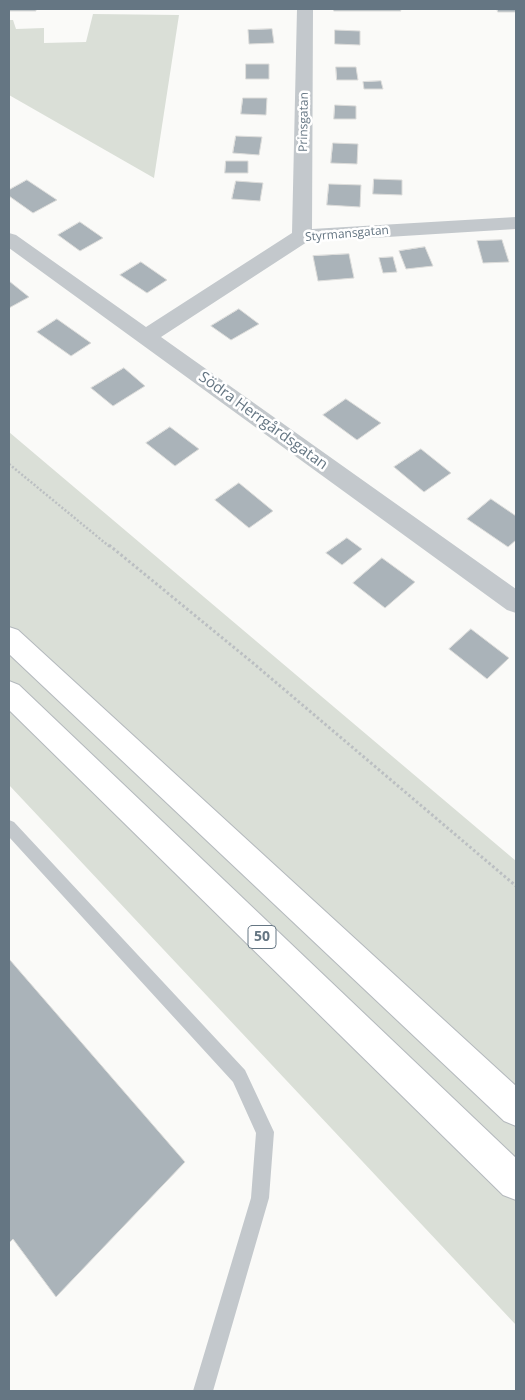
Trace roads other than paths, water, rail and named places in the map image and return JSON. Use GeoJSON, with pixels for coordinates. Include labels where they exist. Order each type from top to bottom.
{"type":"FeatureCollection","features":[{"type":"Feature","properties":{"kind":"highway"},"geometry":{"type":"LineString","coordinates":[[9,638],[516,1109]]}},
{"type":"Feature","properties":{"kind":"highway","name":"50"},"geometry":{"type":"LineString","coordinates":[[9,693],[516,1182]]}},
{"type":"Feature","properties":{"kind":"street","name":"Prinsgatan"},"geometry":{"type":"LineString","coordinates":[[302,236],[305,9]]}},
{"type":"Feature","properties":{"kind":"street","name":"Styrmansgatan"},"geometry":{"type":"LineString","coordinates":[[146,337],[302,236],[516,223]]}},
{"type":"Feature","properties":{"kind":"street","name":"Södra Herrgårdsgatan"},"geometry":{"type":"LineString","coordinates":[[9,239],[516,604]]}},
{"type":"Feature","properties":{"kind":"lane"},"geometry":{"type":"LineString","coordinates":[[9,827],[239,1076],[265,1132],[260,1198],[203,1391]]}}]}
